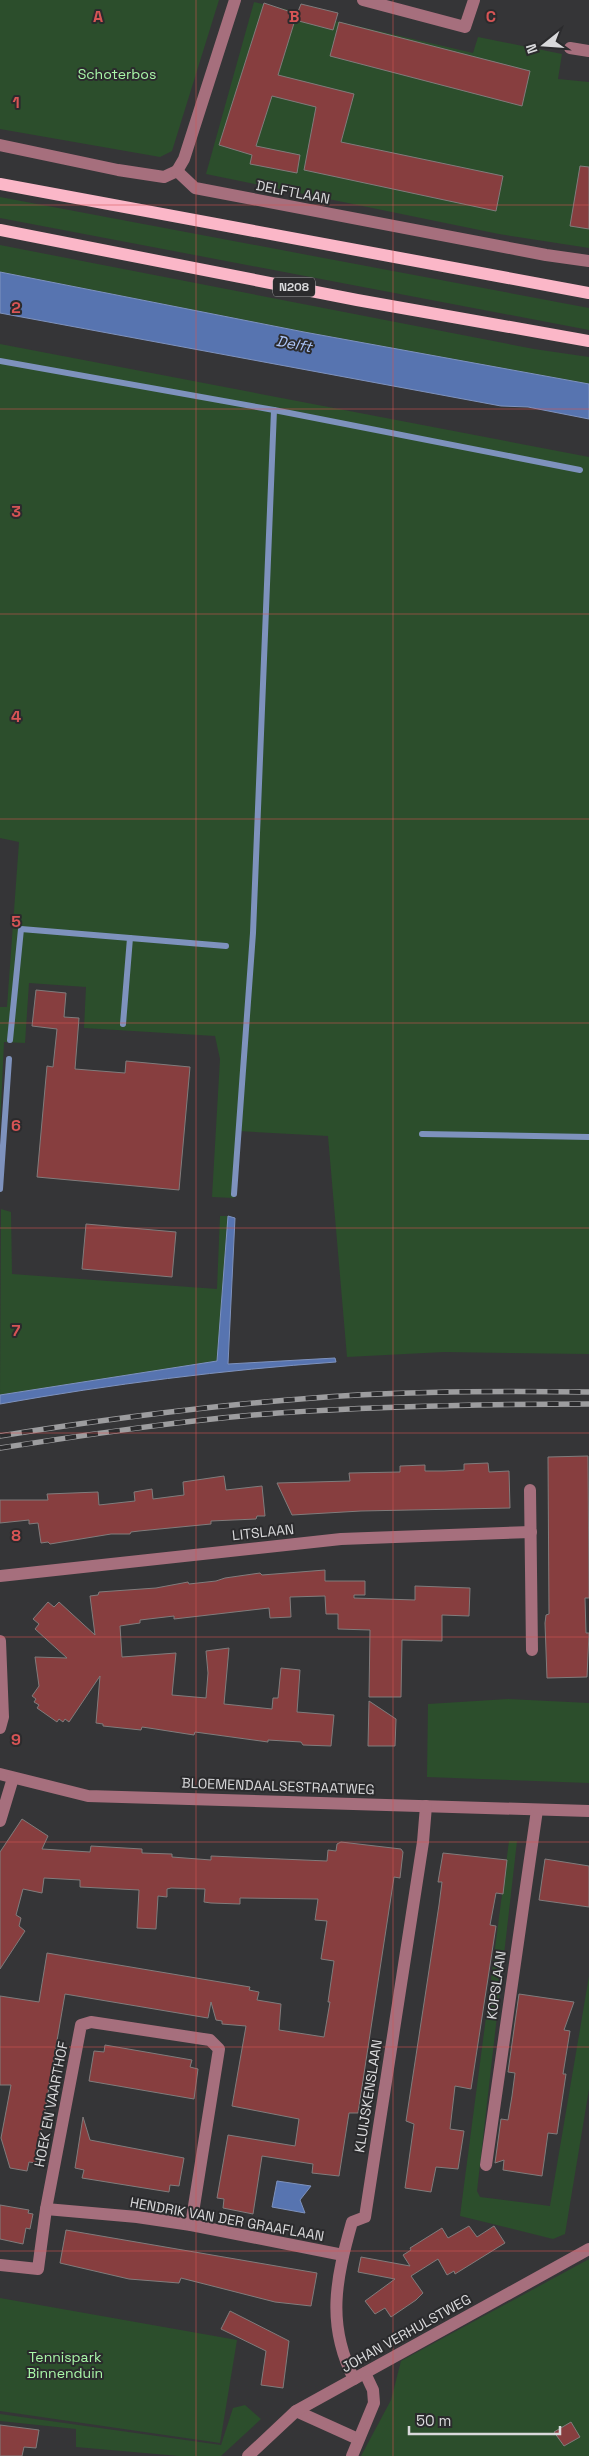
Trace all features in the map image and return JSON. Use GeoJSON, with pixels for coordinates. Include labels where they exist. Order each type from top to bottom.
{"type":"FeatureCollection","features":[{"type":"Feature","properties":{"kind":"main road"},"geometry":{"type":"LineString","coordinates":[[0,184],[589,293]]}},
{"type":"Feature","properties":{"kind":"main road","name":"N208"},"geometry":{"type":"LineString","coordinates":[[0,230],[357,300],[589,341]]}},
{"type":"Feature","properties":{"kind":"street"},"geometry":{"type":"LineString","coordinates":[[0,146],[118,170],[164,176],[177,171],[184,159],[235,0]]}},
{"type":"Feature","properties":{"kind":"street"},"geometry":{"type":"LineString","coordinates":[[363,0],[466,27],[474,0]]}},
{"type":"Feature","properties":{"kind":"street"},"geometry":{"type":"LineString","coordinates":[[570,48],[589,51]]}},
{"type":"Feature","properties":{"kind":"street","name":"DELFTLAAN"},"geometry":{"type":"LineString","coordinates":[[177,171],[195,188],[546,255],[589,261]]}},
{"type":"Feature","properties":{"kind":"street"},"geometry":{"type":"LineString","coordinates":[[530,1490],[532,1650]]}},
{"type":"Feature","properties":{"kind":"street","name":"LITSLAAN"},"geometry":{"type":"LineString","coordinates":[[0,1576],[341,1539],[531,1532]]}},
{"type":"Feature","properties":{"kind":"street"},"geometry":{"type":"LineString","coordinates":[[0,1640],[3,1717],[0,1728]]}},
{"type":"Feature","properties":{"kind":"street","name":"BLOEMENDAALSESTRAATWEG"},"geometry":{"type":"LineString","coordinates":[[0,1774],[88,1796],[589,1811]]}},
{"type":"Feature","properties":{"kind":"street"},"geometry":{"type":"LineString","coordinates":[[0,1821],[13,1778]]}},
{"type":"Feature","properties":{"kind":"street","name":"KLUIJSKENSLAAN"},"geometry":{"type":"LineString","coordinates":[[352,2456],[374,2397],[359,2376],[344,2360],[338,2338],[336,2307],[343,2255],[352,2222],[365,2216],[426,1806]]}},
{"type":"Feature","properties":{"kind":"street","name":"KOPSLAAN"},"geometry":{"type":"LineString","coordinates":[[486,2165],[537,1810]]}},
{"type":"Feature","properties":{"kind":"street","name":"HOEK EN VAARTHOF"},"geometry":{"type":"LineString","coordinates":[[0,2265],[38,2269],[46,2209],[80,2026],[91,2022],[210,2040],[219,2049],[191,2225]]}},
{"type":"Feature","properties":{"kind":"street","name":"HENDRIK VAN DER GRAAFLAAN"},"geometry":{"type":"LineString","coordinates":[[46,2209],[137,2216],[343,2255]]}},
{"type":"Feature","properties":{"kind":"street","name":"JOHAN VERHULSTWEG"},"geometry":{"type":"LineString","coordinates":[[248,2456],[296,2411],[589,2248]]}},
{"type":"Feature","properties":{"kind":"street"},"geometry":{"type":"LineString","coordinates":[[296,2411],[358,2439]]}},
{"type":"Feature","properties":{"kind":"green space","name":"Schoterbos"},"geometry":{"type":"Polygon","coordinates":[[[0,0],[219,0],[172,151],[160,157],[0,129],[0,0]]]}},
{"type":"Feature","properties":{"kind":"green space"},"geometry":{"type":"Polygon","coordinates":[[[254,2],[473,53],[478,37],[562,54],[558,79],[589,82],[589,248],[499,234],[206,174],[254,2]]]}},
{"type":"Feature","properties":{"kind":"green space"},"geometry":{"type":"Polygon","coordinates":[[[0,197],[589,308],[589,330],[0,218],[0,197]]]}},
{"type":"Feature","properties":{"kind":"green space"},"geometry":{"type":"Polygon","coordinates":[[[0,245],[534,349],[589,357],[589,384],[304,332],[0,272],[0,245]]]}},
{"type":"Feature","properties":{"kind":"green space"},"geometry":{"type":"Polygon","coordinates":[[[0,344],[589,457],[589,1354],[444,1352],[347,1357],[328,1136],[238,1131],[234,1198],[212,1197],[220,1059],[215,1036],[84,1028],[86,987],[29,983],[25,1043],[4,1042],[0,1128],[0,1007],[7,1007],[19,842],[0,838],[0,344]]]}},
{"type":"Feature","properties":{"kind":"green space"},"geometry":{"type":"Polygon","coordinates":[[[1,1209],[11,1212],[12,1274],[217,1289],[220,1216],[228,1216],[217,1361],[0,1395],[1,1209]]]}},
{"type":"Feature","properties":{"kind":"green space"},"geometry":{"type":"Polygon","coordinates":[[[508,1699],[589,1703],[589,1783],[427,1777],[428,1704],[508,1699]]]}},
{"type":"Feature","properties":{"kind":"green space"},"geometry":{"type":"Polygon","coordinates":[[[509,1841],[517,1841],[477,2191],[480,2197],[550,2206],[589,1976],[589,2089],[565,2234],[553,2239],[460,2216],[509,1841]]]}},
{"type":"Feature","properties":{"kind":"green space"},"geometry":{"type":"Polygon","coordinates":[[[589,2259],[589,2456],[361,2456],[391,2400],[401,2361],[589,2259]]]}},
{"type":"Feature","properties":{"kind":"green space","name":"Tennispark Binnenduin"},"geometry":{"type":"Polygon","coordinates":[[[0,2298],[237,2340],[220,2443],[0,2411],[0,2298]]]}},
{"type":"Feature","properties":{"kind":"green space"},"geometry":{"type":"Polygon","coordinates":[[[245,2405],[261,2419],[221,2456],[179,2456],[76,2447],[76,2429],[0,2421],[0,2414],[221,2445],[233,2408],[245,2405]]]}},
{"type":"Feature","properties":{"kind":"water","name":"Delft"},"geometry":{"type":"Polygon","coordinates":[[[0,272],[304,332],[589,384],[589,419],[528,407],[501,406],[0,313],[0,272]]]}},
{"type":"Feature","properties":{"kind":"water"},"geometry":{"type":"Polygon","coordinates":[[[228,1216],[235,1218],[228,1364],[335,1358],[336,1362],[168,1379],[0,1404],[0,1395],[217,1361],[228,1216]]]}},
{"type":"Feature","properties":{"kind":"water"},"geometry":{"type":"Polygon","coordinates":[[[277,2181],[311,2186],[300,2200],[305,2213],[272,2207],[277,2181]]]}},
{"type":"Feature","properties":{"kind":"building"},"geometry":{"type":"Polygon","coordinates":[[[264,3],[297,14],[301,4],[338,13],[333,30],[295,20],[278,75],[354,94],[341,142],[503,176],[496,211],[304,170],[316,107],[272,96],[256,146],[300,155],[297,173],[250,164],[252,155],[219,145],[264,3]]]}},
{"type":"Feature","properties":{"kind":"building"},"geometry":{"type":"Polygon","coordinates":[[[339,22],[530,71],[522,106],[330,56],[339,22]]]}},
{"type":"Feature","properties":{"kind":"building"},"geometry":{"type":"Polygon","coordinates":[[[580,166],[589,167],[589,229],[570,226],[580,166]]]}},
{"type":"Feature","properties":{"kind":"building"},"geometry":{"type":"Polygon","coordinates":[[[36,990],[66,993],[64,1017],[79,1018],[75,1069],[125,1073],[126,1061],[190,1067],[179,1190],[37,1177],[47,1066],[53,1067],[57,1029],[32,1026],[36,990]]]}},
{"type":"Feature","properties":{"kind":"building"},"geometry":{"type":"Polygon","coordinates":[[[86,1224],[176,1232],[172,1277],[82,1269],[86,1224]]]}},
{"type":"Feature","properties":{"kind":"building"},"geometry":{"type":"Polygon","coordinates":[[[588,1456],[589,1598],[585,1598],[586,1633],[589,1633],[587,1677],[547,1678],[545,1623],[546,1615],[549,1614],[548,1457],[588,1456]]]}},
{"type":"Feature","properties":{"kind":"building"},"geometry":{"type":"Polygon","coordinates":[[[488,1463],[489,1472],[509,1471],[510,1508],[361,1511],[292,1515],[277,1483],[350,1481],[349,1473],[400,1472],[400,1466],[425,1465],[425,1471],[444,1471],[464,1470],[464,1464],[488,1463]]]}},
{"type":"Feature","properties":{"kind":"building"},"geometry":{"type":"Polygon","coordinates":[[[224,1476],[226,1490],[262,1486],[265,1516],[257,1516],[256,1519],[211,1521],[211,1524],[139,1531],[131,1532],[130,1534],[111,1534],[50,1544],[48,1542],[41,1543],[38,1523],[29,1524],[29,1520],[0,1523],[0,1500],[48,1500],[47,1494],[98,1492],[99,1505],[135,1501],[134,1492],[152,1489],[153,1499],[184,1495],[183,1482],[224,1476]]]}},
{"type":"Feature","properties":{"kind":"building"},"geometry":{"type":"Polygon","coordinates":[[[325,1570],[325,1581],[365,1581],[365,1595],[354,1595],[354,1598],[415,1600],[415,1586],[470,1588],[469,1616],[442,1615],[442,1641],[402,1640],[401,1697],[369,1697],[370,1630],[338,1629],[338,1614],[326,1614],[325,1596],[290,1597],[291,1617],[270,1618],[269,1608],[174,1619],[174,1616],[140,1620],[140,1623],[120,1626],[122,1657],[176,1653],[172,1695],[206,1698],[208,1673],[206,1651],[229,1648],[224,1704],[272,1709],[273,1698],[278,1698],[281,1668],[300,1670],[297,1712],[334,1715],[331,1746],[303,1745],[301,1742],[268,1740],[268,1742],[195,1732],[194,1735],[142,1727],[141,1730],[103,1726],[103,1724],[96,1723],[100,1676],[69,1722],[65,1719],[63,1722],[59,1719],[57,1722],[37,1708],[39,1705],[34,1702],[36,1699],[32,1696],[39,1686],[35,1657],[67,1658],[35,1629],[39,1624],[33,1619],[48,1602],[54,1607],[59,1602],[95,1635],[90,1596],[98,1595],[99,1592],[156,1588],[188,1582],[189,1584],[216,1581],[260,1573],[262,1575],[325,1570]]]}},
{"type":"Feature","properties":{"kind":"building"},"geometry":{"type":"Polygon","coordinates":[[[369,1701],[396,1719],[395,1746],[368,1746],[369,1701]]]}},
{"type":"Feature","properties":{"kind":"building"},"geometry":{"type":"Polygon","coordinates":[[[22,1819],[48,1836],[42,1849],[90,1852],[91,1846],[142,1849],[142,1853],[172,1854],[172,1857],[211,1860],[211,1856],[327,1861],[328,1850],[336,1851],[337,1844],[341,1842],[401,1849],[403,1852],[400,1878],[394,1877],[358,2113],[349,2113],[339,2176],[312,2173],[313,2164],[262,2156],[253,2214],[223,2208],[224,2199],[217,2198],[228,2135],[295,2146],[299,2119],[232,2106],[246,2026],[222,2024],[222,2021],[216,2020],[211,2002],[208,2018],[65,1994],[36,2163],[29,2162],[27,2171],[10,2168],[1,2138],[11,2085],[0,2085],[0,1996],[39,2002],[47,1953],[250,1987],[249,1990],[259,1992],[257,2000],[281,2004],[279,2030],[324,2037],[334,1961],[321,1959],[327,1921],[315,1920],[318,1899],[240,1898],[240,1904],[211,1903],[204,1902],[205,1889],[171,1888],[167,1889],[167,1897],[158,1896],[156,1929],[137,1928],[139,1890],[80,1887],[80,1880],[44,1878],[42,1893],[23,1889],[16,1915],[21,1918],[19,1926],[25,1931],[0,1969],[0,1852],[22,1819]]]}},
{"type":"Feature","properties":{"kind":"building"},"geometry":{"type":"Polygon","coordinates":[[[443,1853],[507,1860],[503,1894],[496,1893],[490,1925],[496,1926],[471,2089],[455,2086],[450,2129],[464,2131],[458,2169],[436,2167],[431,2192],[405,2188],[414,2124],[406,2121],[439,1905],[442,1882],[438,1882],[443,1853]]]}},
{"type":"Feature","properties":{"kind":"building"},"geometry":{"type":"Polygon","coordinates":[[[545,1859],[589,1866],[589,1907],[539,1900],[545,1859]]]}},
{"type":"Feature","properties":{"kind":"building"},"geometry":{"type":"Polygon","coordinates":[[[519,1994],[574,2002],[564,2030],[570,2031],[563,2074],[566,2074],[557,2134],[548,2133],[542,2176],[503,2170],[504,2160],[495,2163],[501,2119],[508,2120],[512,2096],[515,2073],[508,2072],[519,1994]]]}},
{"type":"Feature","properties":{"kind":"building"},"geometry":{"type":"Polygon","coordinates":[[[105,2045],[192,2060],[190,2067],[198,2069],[194,2099],[89,2081],[94,2051],[104,2052],[105,2045]]]}},
{"type":"Feature","properties":{"kind":"building"},"geometry":{"type":"Polygon","coordinates":[[[83,2117],[90,2140],[184,2158],[179,2186],[170,2185],[169,2192],[82,2178],[84,2170],[75,2168],[83,2117]]]}},
{"type":"Feature","properties":{"kind":"building"},"geometry":{"type":"Polygon","coordinates":[[[0,2205],[29,2210],[28,2213],[33,2214],[30,2229],[26,2228],[23,2244],[0,2239],[0,2205]]]}},
{"type":"Feature","properties":{"kind":"building"},"geometry":{"type":"Polygon","coordinates":[[[469,2226],[477,2237],[494,2226],[505,2243],[455,2274],[454,2271],[447,2275],[438,2259],[411,2276],[423,2293],[416,2300],[391,2317],[385,2308],[375,2314],[365,2301],[395,2279],[358,2272],[361,2257],[410,2266],[403,2255],[411,2250],[410,2248],[442,2228],[448,2238],[469,2226]]]}},
{"type":"Feature","properties":{"kind":"building"},"geometry":{"type":"Polygon","coordinates":[[[66,2230],[317,2273],[311,2306],[275,2302],[181,2278],[179,2283],[129,2279],[60,2263],[66,2230]]]}},
{"type":"Feature","properties":{"kind":"building"},"geometry":{"type":"Polygon","coordinates":[[[230,2311],[289,2341],[283,2388],[261,2385],[266,2351],[221,2329],[230,2311]]]}},
{"type":"Feature","properties":{"kind":"building"},"geometry":{"type":"Polygon","coordinates":[[[571,2422],[580,2437],[564,2446],[554,2432],[571,2422]]]}},
{"type":"Feature","properties":{"kind":"building"},"geometry":{"type":"Polygon","coordinates":[[[0,2425],[39,2430],[36,2448],[24,2447],[22,2456],[0,2456],[0,2425]]]}},
{"type":"Feature","properties":{"kind":"waterway"},"geometry":{"type":"LineString","coordinates":[[0,361],[274,410],[580,470]]}},
{"type":"Feature","properties":{"kind":"waterway"},"geometry":{"type":"LineString","coordinates":[[234,1194],[253,933],[274,410]]}},
{"type":"Feature","properties":{"kind":"waterway"},"geometry":{"type":"LineString","coordinates":[[10,1040],[21,929],[130,938]]}},
{"type":"Feature","properties":{"kind":"waterway"},"geometry":{"type":"LineString","coordinates":[[123,1024],[130,938],[226,946]]}},
{"type":"Feature","properties":{"kind":"waterway"},"geometry":{"type":"LineString","coordinates":[[0,1189],[9,1059]]}},
{"type":"Feature","properties":{"kind":"waterway"},"geometry":{"type":"LineString","coordinates":[[422,1134],[589,1137]]}},
{"type":"Feature","properties":{"kind":"railway"},"geometry":{"type":"LineString","coordinates":[[0,1436],[179,1411],[313,1398],[445,1392],[589,1392]]}},
{"type":"Feature","properties":{"kind":"railway"},"geometry":{"type":"LineString","coordinates":[[0,1448],[173,1423],[278,1413],[433,1406],[589,1404]]}}]}
